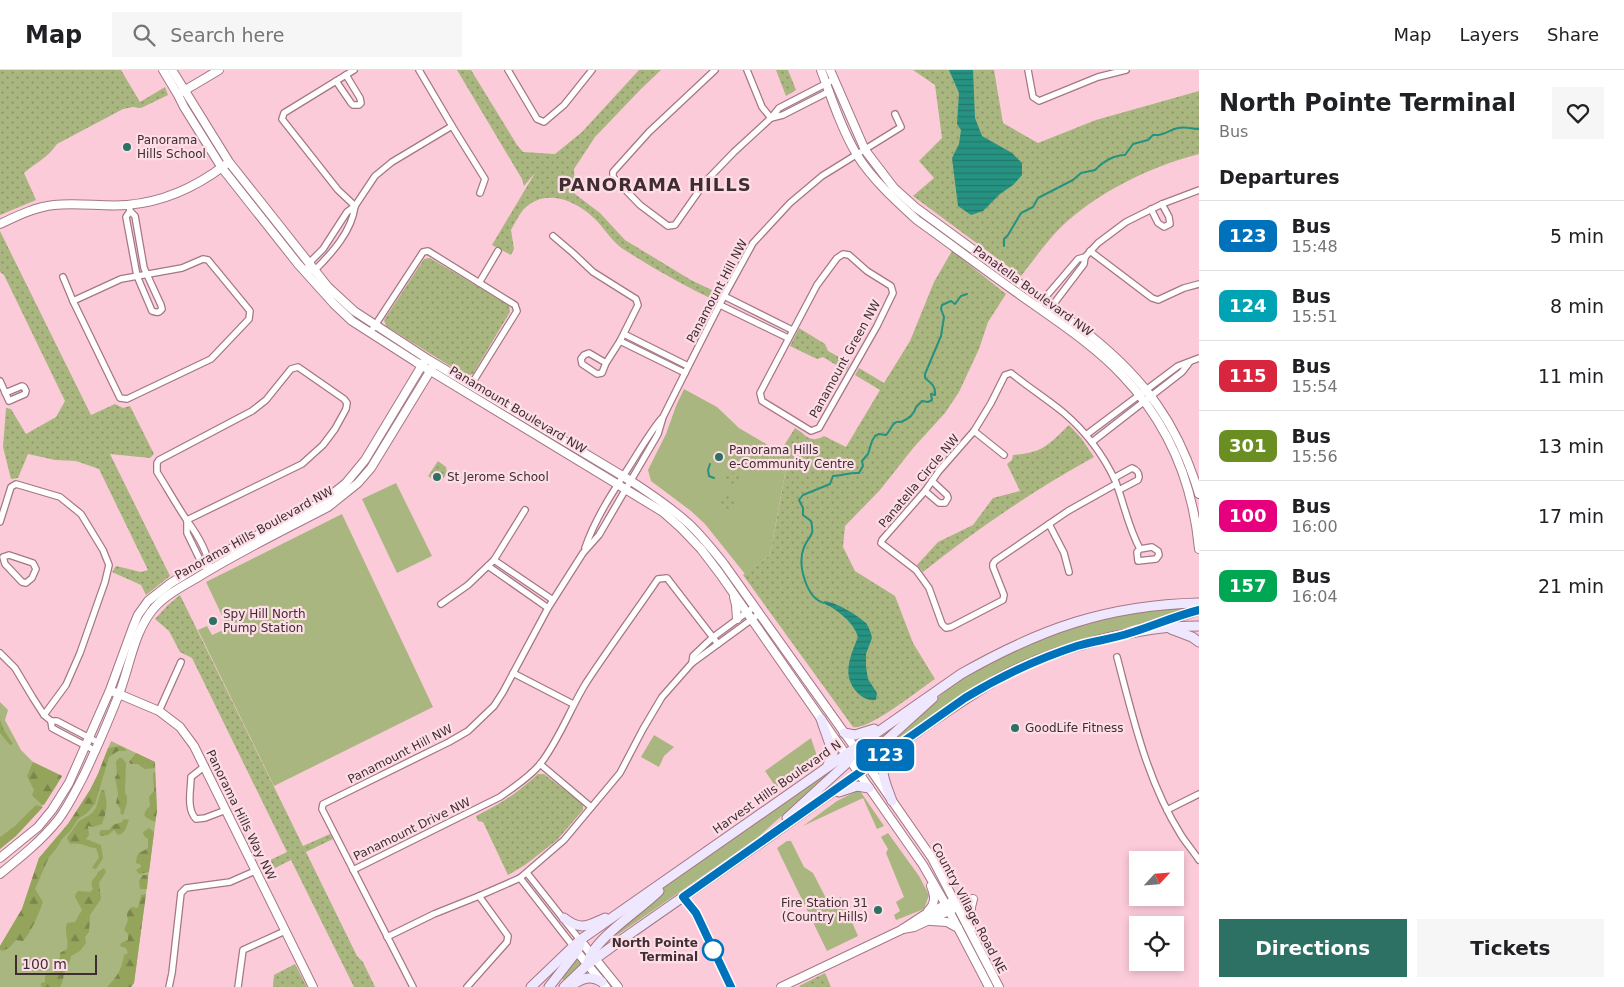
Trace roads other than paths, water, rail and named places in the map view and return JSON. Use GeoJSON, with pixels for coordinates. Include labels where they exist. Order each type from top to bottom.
{"type":"FeatureCollection","features":[{"type":"Feature","properties":{"kind":"main road","name":"Harvest Hills Boulevard N"},"geometry":{"type":"LineString","coordinates":[[531,987],[577,946],[623,909],[827,767],[848,756],[854,748],[890,722],[953,679],[993,656],[1068,624],[1124,610],[1199,603]]}},
{"type":"Feature","properties":{"kind":"main road"},"geometry":{"type":"LineString","coordinates":[[1129,634],[1199,610]]}},
{"type":"Feature","properties":{"kind":"main road"},"geometry":{"type":"LineString","coordinates":[[564,987],[592,959],[808,809],[859,772],[860,766],[884,756],[965,698],[1011,672],[1070,648],[1129,634],[1168,628],[1199,626]]}},
{"type":"Feature","properties":{"kind":"main road"},"geometry":{"type":"LineString","coordinates":[[1168,628],[1192,637],[1199,642]]}},
{"type":"Feature","properties":{"kind":"main road"},"geometry":{"type":"LineString","coordinates":[[866,764],[953,679]]}},
{"type":"Feature","properties":{"kind":"main road"},"geometry":{"type":"LineString","coordinates":[[821,718],[833,753],[827,767]]}},
{"type":"Feature","properties":{"kind":"main road"},"geometry":{"type":"LineString","coordinates":[[844,733],[850,735],[860,734],[890,722]]}},
{"type":"Feature","properties":{"kind":"main road"},"geometry":{"type":"LineString","coordinates":[[764,840],[846,764],[848,756]]}},
{"type":"Feature","properties":{"kind":"main road"},"geometry":{"type":"LineString","coordinates":[[884,756],[881,768],[882,774],[892,801]]}},
{"type":"Feature","properties":{"kind":"main road"},"geometry":{"type":"LineString","coordinates":[[808,809],[850,787],[870,788]]}},
{"type":"Feature","properties":{"kind":"main road"},"geometry":{"type":"LineString","coordinates":[[592,959],[598,944],[657,893],[667,880]]}},
{"type":"Feature","properties":{"kind":"main road"},"geometry":{"type":"LineString","coordinates":[[564,918],[573,926],[586,926],[623,909]]}},
{"type":"Feature","properties":{"kind":"main road"},"geometry":{"type":"LineString","coordinates":[[549,987],[577,946]]}},
{"type":"Feature","properties":{"kind":"main road"},"geometry":{"type":"LineString","coordinates":[[569,987],[588,977],[604,984]]}},
{"type":"Feature","properties":{"kind":"street","name":"Panamount Boulevard NW"},"geometry":{"type":"LineString","coordinates":[[163,70],[182,92]]}},
{"type":"Feature","properties":{"kind":"street","name":"Panamount Boulevard NW"},"geometry":{"type":"LineString","coordinates":[[172,70],[182,92],[184,107],[306,273],[334,304],[352,321],[421,365],[432,367],[472,385],[631,481],[663,502],[689,523],[718,557],[866,764]]}},
{"type":"Feature","properties":{"kind":"street"},"geometry":{"type":"LineString","coordinates":[[182,92],[219,70]]}},
{"type":"Feature","properties":{"kind":"street"},"geometry":{"type":"LineString","coordinates":[[354,70],[284,113],[282,119],[338,190],[355,206]]}},
{"type":"Feature","properties":{"kind":"street"},"geometry":{"type":"LineString","coordinates":[[420,70],[485,179],[480,193]]}},
{"type":"Feature","properties":{"kind":"street"},"geometry":{"type":"LineString","coordinates":[[508,70],[537,119],[544,122],[564,105],[592,70]]}},
{"type":"Feature","properties":{"kind":"street"},"geometry":{"type":"LineString","coordinates":[[715,70],[649,132],[613,172],[613,177],[640,205],[668,226],[675,225],[706,182],[779,108],[831,85]]}},
{"type":"Feature","properties":{"kind":"street"},"geometry":{"type":"LineString","coordinates":[[747,70],[762,107],[771,118]]}},
{"type":"Feature","properties":{"kind":"street","name":"Panatella Boulevard NW"},"geometry":{"type":"LineString","coordinates":[[821,70],[831,85],[865,150],[894,188],[915,208],[1051,306],[1110,352],[1146,389],[1163,412],[1183,448],[1199,494]]}},
{"type":"Feature","properties":{"kind":"street","name":"Panatella Boulevard NW"},"geometry":{"type":"LineString","coordinates":[[830,70],[831,85],[857,155],[895,200],[917,220],[1104,358],[1145,402],[1166,435],[1186,481],[1195,516],[1199,549]]}},
{"type":"Feature","properties":{"kind":"street"},"geometry":{"type":"LineString","coordinates":[[1028,70],[1033,97],[1039,101],[1107,72],[1126,70]]}},
{"type":"Feature","properties":{"kind":"street"},"geometry":{"type":"LineString","coordinates":[[1096,70],[1098,77]]}},
{"type":"Feature","properties":{"kind":"street"},"geometry":{"type":"LineString","coordinates":[[336,81],[351,103],[359,105],[361,103],[360,98],[346,75]]}},
{"type":"Feature","properties":{"kind":"street","name":"Panamount Hill NW"},"geometry":{"type":"LineString","coordinates":[[353,870],[322,809],[323,804],[449,742],[468,731],[494,706],[548,608],[583,553],[599,535],[658,434],[663,417],[688,366],[753,243],[790,204],[822,176],[901,127],[895,114]]}},
{"type":"Feature","properties":{"kind":"street"},"geometry":{"type":"LineString","coordinates":[[306,273],[309,264],[323,249],[347,212],[355,206],[375,176],[392,162],[452,126]]}},
{"type":"Feature","properties":{"kind":"street","name":"Panamount Boulevard NW"},"geometry":{"type":"LineString","coordinates":[[225,165],[328,287],[354,310],[426,358],[432,367],[467,393],[663,512],[681,528],[700,549],[733,593],[859,772]]}},
{"type":"Feature","properties":{"kind":"street"},"geometry":{"type":"LineString","coordinates":[[0,224],[31,210],[55,204],[130,208],[174,195],[202,181],[225,165]]}},
{"type":"Feature","properties":{"kind":"street"},"geometry":{"type":"LineString","coordinates":[[1037,307],[1078,258],[1085,256],[1126,222],[1162,204],[1199,190]]}},
{"type":"Feature","properties":{"kind":"street"},"geometry":{"type":"LineString","coordinates":[[1151,209],[1158,223],[1164,227],[1170,224],[1170,217],[1162,204]]}},
{"type":"Feature","properties":{"kind":"street"},"geometry":{"type":"LineString","coordinates":[[306,273],[315,270],[330,255],[354,217],[355,206]]}},
{"type":"Feature","properties":{"kind":"street"},"geometry":{"type":"LineString","coordinates":[[130,208],[135,216],[144,268],[162,308],[156,313],[152,311],[137,276],[126,217],[130,208]]}},
{"type":"Feature","properties":{"kind":"street"},"geometry":{"type":"LineString","coordinates":[[553,236],[593,272],[636,299],[638,305],[606,363]]}},
{"type":"Feature","properties":{"kind":"street"},"geometry":{"type":"LineString","coordinates":[[370,333],[423,252],[428,251],[479,282],[515,305],[518,311],[467,393]]}},
{"type":"Feature","properties":{"kind":"street"},"geometry":{"type":"LineString","coordinates":[[479,282],[498,251]]}},
{"type":"Feature","properties":{"kind":"street"},"geometry":{"type":"LineString","coordinates":[[1090,251],[1152,298],[1158,300],[1184,288],[1199,284]]}},
{"type":"Feature","properties":{"kind":"street","name":"Panamount Green NW"},"geometry":{"type":"LineString","coordinates":[[843,254],[849,255],[867,271],[891,286],[893,292],[877,326],[819,428],[811,431],[762,401],[760,393],[788,338],[816,285],[837,258],[843,254]]}},
{"type":"Feature","properties":{"kind":"street"},"geometry":{"type":"LineString","coordinates":[[1046,314],[1084,264],[1085,256]]}},
{"type":"Feature","properties":{"kind":"street"},"geometry":{"type":"LineString","coordinates":[[63,277],[74,301],[120,398],[127,399],[211,359],[251,315],[250,311],[208,260],[203,259],[182,268],[121,279],[74,301]]}},
{"type":"Feature","properties":{"kind":"street"},"geometry":{"type":"LineString","coordinates":[[724,296],[792,330]]}},
{"type":"Feature","properties":{"kind":"street"},"geometry":{"type":"LineString","coordinates":[[720,305],[788,338]]}},
{"type":"Feature","properties":{"kind":"street"},"geometry":{"type":"LineString","coordinates":[[622,337],[688,366]]}},
{"type":"Feature","properties":{"kind":"street"},"geometry":{"type":"LineString","coordinates":[[622,337],[685,373]]}},
{"type":"Feature","properties":{"kind":"street","name":"Panorama Hills Boulevard NW"},"geometry":{"type":"LineString","coordinates":[[0,858],[23,840],[52,810],[69,783],[110,690],[138,615],[148,601],[171,583],[206,562],[325,500],[346,483],[365,460],[426,358]]}},
{"type":"Feature","properties":{"kind":"street"},"geometry":{"type":"LineString","coordinates":[[1086,435],[1178,366],[1199,358]]}},
{"type":"Feature","properties":{"kind":"street"},"geometry":{"type":"LineString","coordinates":[[1092,442],[1152,397],[1182,372],[1189,362]]}},
{"type":"Feature","properties":{"kind":"street"},"geometry":{"type":"LineString","coordinates":[[187,520],[302,464],[323,445],[335,429],[346,409],[347,403],[344,399],[298,367],[291,369],[266,400],[252,411],[159,460],[157,472],[187,520],[194,530],[210,569]]}},
{"type":"Feature","properties":{"kind":"street","name":"Panorama Hills Boulevard NW"},"geometry":{"type":"LineString","coordinates":[[0,874],[29,850],[59,818],[72,798],[96,751],[119,694],[139,633],[150,614],[166,596],[210,569],[328,507],[358,483],[371,468],[432,367]]}},
{"type":"Feature","properties":{"kind":"street","name":"Panatella Circle NW"},"geometry":{"type":"LineString","coordinates":[[1011,373],[1064,413],[1086,435],[1116,484],[1068,511],[993,564],[992,567],[1004,595],[1003,600],[951,628],[946,628],[942,624],[929,588],[916,570],[881,544],[882,540],[974,431],[991,403],[1004,375],[1011,373]]}},
{"type":"Feature","properties":{"kind":"street"},"geometry":{"type":"LineString","coordinates":[[0,381],[5,393]]}},
{"type":"Feature","properties":{"kind":"street"},"geometry":{"type":"LineString","coordinates":[[519,425],[524,417]]}},
{"type":"Feature","properties":{"kind":"street","name":"Panamount Hill NW"},"geometry":{"type":"LineString","coordinates":[[583,553],[592,528],[652,430],[663,417]]}},
{"type":"Feature","properties":{"kind":"street"},"geometry":{"type":"LineString","coordinates":[[974,431],[1004,455]]}},
{"type":"Feature","properties":{"kind":"street"},"geometry":{"type":"LineString","coordinates":[[925,491],[939,503],[947,501],[947,495],[932,482]]}},
{"type":"Feature","properties":{"kind":"street"},"geometry":{"type":"LineString","coordinates":[[0,522],[11,487],[16,484],[60,496],[82,514],[103,550],[109,565],[105,582],[80,653],[66,685],[44,715]]}},
{"type":"Feature","properties":{"kind":"street"},"geometry":{"type":"LineString","coordinates":[[1116,484],[1140,549]]}},
{"type":"Feature","properties":{"kind":"street"},"geometry":{"type":"LineString","coordinates":[[441,604],[468,585],[494,560],[525,510]]}},
{"type":"Feature","properties":{"kind":"street"},"geometry":{"type":"LineString","coordinates":[[1050,524],[1064,553],[1069,572]]}},
{"type":"Feature","properties":{"kind":"street"},"geometry":{"type":"LineString","coordinates":[[9,555],[33,563],[36,569],[32,578],[26,583],[22,582],[5,564],[1,556],[9,555]]}},
{"type":"Feature","properties":{"kind":"street"},"geometry":{"type":"LineString","coordinates":[[494,560],[553,600]]}},
{"type":"Feature","properties":{"kind":"street"},"geometry":{"type":"LineString","coordinates":[[488,566],[548,608]]}},
{"type":"Feature","properties":{"kind":"street","name":"Panamount Drive NW"},"geometry":{"type":"LineString","coordinates":[[413,987],[353,870],[500,797],[540,764],[559,735],[573,704],[604,655],[658,579],[667,578],[718,644]]}},
{"type":"Feature","properties":{"kind":"street"},"geometry":{"type":"LineString","coordinates":[[733,593],[737,619]]}},
{"type":"Feature","properties":{"kind":"street"},"geometry":{"type":"LineString","coordinates":[[387,936],[520,878],[527,873],[564,840],[620,773],[662,696],[692,663],[718,644],[756,610]]}},
{"type":"Feature","properties":{"kind":"street"},"geometry":{"type":"LineString","coordinates":[[692,663],[693,656],[712,638],[737,619],[749,615]]}},
{"type":"Feature","properties":{"kind":"street"},"geometry":{"type":"LineString","coordinates":[[0,652],[16,668],[44,715],[51,721],[57,721],[88,742],[96,751]]}},
{"type":"Feature","properties":{"kind":"street"},"geometry":{"type":"LineString","coordinates":[[1117,657],[1138,736],[1151,774],[1181,836],[1199,860]]}},
{"type":"Feature","properties":{"kind":"street"},"geometry":{"type":"LineString","coordinates":[[159,711],[181,662]]}},
{"type":"Feature","properties":{"kind":"street"},"geometry":{"type":"LineString","coordinates":[[513,673],[573,704]]}},
{"type":"Feature","properties":{"kind":"street","name":"Panorama Hills Way NW"},"geometry":{"type":"LineString","coordinates":[[110,690],[159,711],[180,727],[194,746],[313,987]]}},
{"type":"Feature","properties":{"kind":"street"},"geometry":{"type":"LineString","coordinates":[[88,742],[99,742]]}},
{"type":"Feature","properties":{"kind":"street"},"geometry":{"type":"LineString","coordinates":[[540,764],[591,807]]}},
{"type":"Feature","properties":{"kind":"street","name":"Country Village Road NE"},"geometry":{"type":"LineString","coordinates":[[866,764],[932,858],[999,987]]}},
{"type":"Feature","properties":{"kind":"street"},"geometry":{"type":"LineString","coordinates":[[205,766],[191,777],[190,806],[192,814],[194,817],[201,819],[226,810]]}},
{"type":"Feature","properties":{"kind":"street","name":"Country Village Road NE"},"geometry":{"type":"LineString","coordinates":[[859,772],[923,865],[948,908],[989,987]]}},
{"type":"Feature","properties":{"kind":"street"},"geometry":{"type":"LineString","coordinates":[[1167,810],[1199,794]]}},
{"type":"Feature","properties":{"kind":"street"},"geometry":{"type":"LineString","coordinates":[[923,865],[934,895],[932,907],[925,918]]}},
{"type":"Feature","properties":{"kind":"street"},"geometry":{"type":"LineString","coordinates":[[169,987],[181,893],[186,888],[230,882],[255,871]]}},
{"type":"Feature","properties":{"kind":"street"},"geometry":{"type":"LineString","coordinates":[[527,873],[564,918],[577,946]]}},
{"type":"Feature","properties":{"kind":"street"},"geometry":{"type":"LineString","coordinates":[[520,878],[577,946],[618,987]]}},
{"type":"Feature","properties":{"kind":"street"},"geometry":{"type":"LineString","coordinates":[[467,987],[507,942],[508,936],[479,896]]}},
{"type":"Feature","properties":{"kind":"street"},"geometry":{"type":"LineString","coordinates":[[970,931],[973,899]]}},
{"type":"Feature","properties":{"kind":"street"},"geometry":{"type":"LineString","coordinates":[[781,987],[901,930],[914,927],[925,918],[956,904]]}},
{"type":"Feature","properties":{"kind":"street"},"geometry":{"type":"LineString","coordinates":[[925,918],[947,922],[958,929]]}},
{"type":"Feature","properties":{"kind":"street"},"geometry":{"type":"LineString","coordinates":[[238,987],[243,950],[285,931]]}},
{"type":"Feature","properties":{"kind":"street"},"geometry":{"type":"LineString","coordinates":[[592,959],[604,984]]}},
{"type":"Feature","properties":{"kind":"waterway"},"geometry":{"type":"LineString","coordinates":[[1004,246],[1004,239],[1021,213],[1033,207],[1038,198],[1073,180],[1081,173],[1095,170],[1108,160],[1125,155],[1133,144],[1148,140],[1153,135],[1161,135],[1181,127],[1199,129]]}},
{"type":"Feature","properties":{"kind":"waterway"},"geometry":{"type":"LineString","coordinates":[[824,603],[812,595],[803,571],[802,554],[812,530],[811,521],[803,515],[803,508],[799,500],[803,495],[830,484],[833,476],[859,473],[863,466],[862,461],[868,454],[875,436],[879,434],[886,435],[896,422],[904,421],[911,416],[922,401],[928,402],[932,400],[931,394],[935,395],[935,389],[925,378],[925,374],[941,336],[944,317],[941,309],[942,305],[951,301],[955,304],[961,296],[967,294]]}},
{"type":"Feature","properties":{"kind":"waterway"},"geometry":{"type":"LineString","coordinates":[[710,464],[709,476],[714,478]]}},
{"type":"Feature","properties":{"kind":"place","name":"Panorama Hills School"},"geometry":{"type":"Point","coordinates":[127,147]}},
{"type":"Feature","properties":{"kind":"place","name":"Panorama Hills e-Community Centre"},"geometry":{"type":"Point","coordinates":[719,457]}},
{"type":"Feature","properties":{"kind":"place","name":"St Jerome School"},"geometry":{"type":"Point","coordinates":[437,477]}},
{"type":"Feature","properties":{"kind":"place","name":"Spy Hill North Pump Station"},"geometry":{"type":"Point","coordinates":[213,621]}},
{"type":"Feature","properties":{"kind":"place","name":"GoodLife Fitness"},"geometry":{"type":"Point","coordinates":[1015,728]}},
{"type":"Feature","properties":{"kind":"place","name":"Fire Station 31 (Country Hills)"},"geometry":{"type":"Point","coordinates":[878,910]}},
{"type":"Feature","properties":{"kind":"place","name":"North Pointe Terminal"},"geometry":{"type":"Point","coordinates":[713,950]}},
{"type":"Feature","properties":{"kind":"district","name":"PANORAMA HILLS"},"geometry":{"type":"Point","coordinates":[655,185]}}]}
